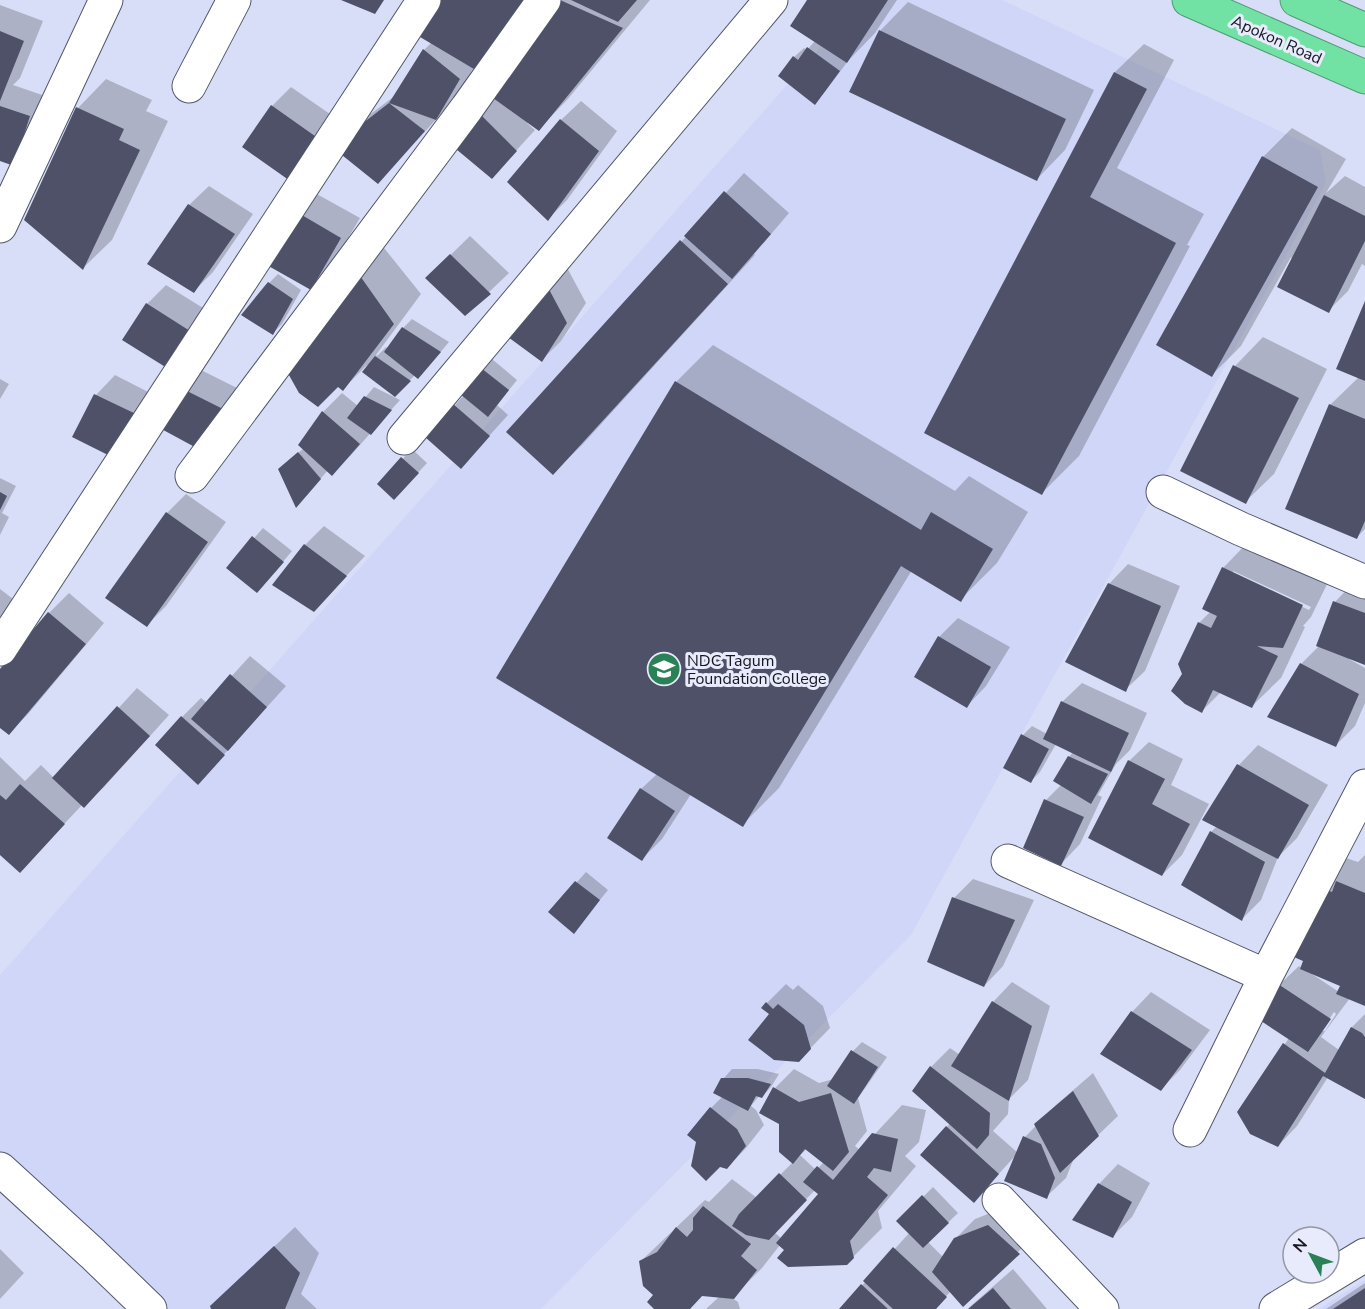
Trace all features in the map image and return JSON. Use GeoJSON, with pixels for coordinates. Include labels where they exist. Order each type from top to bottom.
{"type":"FeatureCollection","features":[{"type":"Feature","properties":{"kind":"highway","name":"Apokon Road"},"geometry":{"type":"LineString","coordinates":[[1189,0],[1365,77]]}},
{"type":"Feature","properties":{"kind":"highway"},"geometry":{"type":"LineString","coordinates":[[1297,0],[1365,30]]}},
{"type":"Feature","properties":{"kind":"street"},"geometry":{"type":"LineString","coordinates":[[0,226],[106,0]]}},
{"type":"Feature","properties":{"kind":"street"},"geometry":{"type":"LineString","coordinates":[[189,86],[234,0]]}},
{"type":"Feature","properties":{"kind":"street"},"geometry":{"type":"LineString","coordinates":[[0,649],[424,0]]}},
{"type":"Feature","properties":{"kind":"street"},"geometry":{"type":"LineString","coordinates":[[192,476],[467,108],[544,0]]}},
{"type":"Feature","properties":{"kind":"street"},"geometry":{"type":"LineString","coordinates":[[404,438],[771,0]]}},
{"type":"Feature","properties":{"kind":"street"},"geometry":{"type":"LineString","coordinates":[[1163,492],[1241,529],[1365,582]]}},
{"type":"Feature","properties":{"kind":"street"},"geometry":{"type":"LineString","coordinates":[[1190,1130],[1266,976],[1365,786]]}},
{"type":"Feature","properties":{"kind":"street"},"geometry":{"type":"LineString","coordinates":[[1008,861],[1266,976]]}},
{"type":"Feature","properties":{"kind":"street"},"geometry":{"type":"LineString","coordinates":[[0,1169],[150,1309]]}},
{"type":"Feature","properties":{"kind":"street"},"geometry":{"type":"LineString","coordinates":[[999,1200],[1102,1309]]}},
{"type":"Feature","properties":{"kind":"street"},"geometry":{"type":"LineString","coordinates":[[1276,1309],[1365,1255]]}},
{"type":"Feature","properties":{"kind":"shaded area","name":"NDC Tagum Foundation College"},"geometry":{"type":"Polygon","coordinates":[[[862,0],[1002,0],[1320,150],[1326,183],[911,935],[541,1309],[147,1309],[0,1193],[0,975],[862,0]]]}},
{"type":"Feature","properties":{"kind":"shaded area"},"geometry":{"type":"Polygon","coordinates":[[[1365,1279],[1365,1309],[1319,1309],[1361,1282],[1365,1279]]]}},
{"type":"Feature","properties":{"kind":"building"},"geometry":{"type":"Polygon","coordinates":[[[341,0],[384,0],[375,14],[341,0]]]}},
{"type":"Feature","properties":{"kind":"building"},"geometry":{"type":"Polygon","coordinates":[[[437,0],[525,0],[484,75],[415,34],[437,0]]]}},
{"type":"Feature","properties":{"kind":"building"},"geometry":{"type":"Polygon","coordinates":[[[560,0],[623,28],[539,131],[493,98],[560,0]]]}},
{"type":"Feature","properties":{"kind":"building"},"geometry":{"type":"Polygon","coordinates":[[[571,0],[637,0],[618,22],[571,0]]]}},
{"type":"Feature","properties":{"kind":"building"},"geometry":{"type":"Polygon","coordinates":[[[807,0],[888,0],[847,63],[790,26],[807,0]]]}},
{"type":"Feature","properties":{"kind":"building"},"geometry":{"type":"Polygon","coordinates":[[[879,30],[1066,119],[1037,181],[849,92],[879,30]]]}},
{"type":"Feature","properties":{"kind":"building"},"geometry":{"type":"Polygon","coordinates":[[[0,31],[24,41],[0,101],[0,31]]]}},
{"type":"Feature","properties":{"kind":"building"},"geometry":{"type":"Polygon","coordinates":[[[807,47],[840,71],[815,105],[778,76],[793,56],[798,60],[807,47]]]}},
{"type":"Feature","properties":{"kind":"building"},"geometry":{"type":"Polygon","coordinates":[[[423,49],[460,79],[436,120],[389,103],[423,49]]]}},
{"type":"Feature","properties":{"kind":"building"},"geometry":{"type":"Polygon","coordinates":[[[1114,72],[1147,89],[1090,197],[1176,243],[1042,495],[924,433],[1114,72]]]}},
{"type":"Feature","properties":{"kind":"building"},"geometry":{"type":"Polygon","coordinates":[[[389,103],[425,131],[378,184],[332,147],[389,103]]]}},
{"type":"Feature","properties":{"kind":"building"},"geometry":{"type":"Polygon","coordinates":[[[271,105],[322,141],[293,183],[242,147],[271,105]]]}},
{"type":"Feature","properties":{"kind":"building"},"geometry":{"type":"Polygon","coordinates":[[[0,106],[30,116],[14,166],[0,161],[0,106]]]}},
{"type":"Feature","properties":{"kind":"building"},"geometry":{"type":"Polygon","coordinates":[[[76,107],[124,129],[119,140],[140,150],[83,270],[24,220],[76,107]]]}},
{"type":"Feature","properties":{"kind":"building"},"geometry":{"type":"Polygon","coordinates":[[[479,113],[517,151],[492,179],[450,144],[479,113]]]}},
{"type":"Feature","properties":{"kind":"building"},"geometry":{"type":"Polygon","coordinates":[[[560,119],[599,151],[548,221],[507,182],[560,119]]]}},
{"type":"Feature","properties":{"kind":"building"},"geometry":{"type":"Polygon","coordinates":[[[1262,156],[1318,187],[1212,377],[1156,345],[1262,156]]]}},
{"type":"Feature","properties":{"kind":"building"},"geometry":{"type":"Polygon","coordinates":[[[724,191],[771,234],[732,279],[684,236],[724,191]]]}},
{"type":"Feature","properties":{"kind":"building"},"geometry":{"type":"Polygon","coordinates":[[[1324,195],[1365,216],[1365,241],[1329,313],[1277,287],[1324,195]]]}},
{"type":"Feature","properties":{"kind":"building"},"geometry":{"type":"Polygon","coordinates":[[[188,204],[235,234],[194,293],[147,264],[188,204]]]}},
{"type":"Feature","properties":{"kind":"building"},"geometry":{"type":"Polygon","coordinates":[[[295,211],[341,238],[311,290],[265,264],[295,211]]]}},
{"type":"Feature","properties":{"kind":"building"},"geometry":{"type":"Polygon","coordinates":[[[680,240],[728,284],[553,475],[506,432],[680,240]]]}},
{"type":"Feature","properties":{"kind":"building"},"geometry":{"type":"Polygon","coordinates":[[[450,254],[491,294],[465,316],[425,278],[450,254]]]}},
{"type":"Feature","properties":{"kind":"building"},"geometry":{"type":"Polygon","coordinates":[[[358,273],[394,324],[343,391],[338,387],[318,407],[299,393],[285,368],[358,273]]]}},
{"type":"Feature","properties":{"kind":"building"},"geometry":{"type":"Polygon","coordinates":[[[544,280],[567,323],[542,362],[500,331],[544,280]]]}},
{"type":"Feature","properties":{"kind":"building"},"geometry":{"type":"Polygon","coordinates":[[[268,282],[293,299],[273,335],[241,315],[268,282]]]}},
{"type":"Feature","properties":{"kind":"building"},"geometry":{"type":"Polygon","coordinates":[[[1365,301],[1365,381],[1336,369],[1365,301]]]}},
{"type":"Feature","properties":{"kind":"building"},"geometry":{"type":"Polygon","coordinates":[[[146,303],[190,331],[167,368],[122,340],[146,303]]]}},
{"type":"Feature","properties":{"kind":"building"},"geometry":{"type":"Polygon","coordinates":[[[402,327],[441,352],[418,379],[384,352],[402,327]]]}},
{"type":"Feature","properties":{"kind":"building"},"geometry":{"type":"Polygon","coordinates":[[[375,356],[411,381],[395,397],[362,372],[375,356]]]}},
{"type":"Feature","properties":{"kind":"building"},"geometry":{"type":"Polygon","coordinates":[[[1233,365],[1299,398],[1246,504],[1180,471],[1233,365]]]}},
{"type":"Feature","properties":{"kind":"building"},"geometry":{"type":"Polygon","coordinates":[[[481,368],[509,390],[488,417],[460,394],[481,368]]]}},
{"type":"Feature","properties":{"kind":"building"},"geometry":{"type":"Polygon","coordinates":[[[675,381],[921,530],[931,512],[993,549],[961,602],[901,566],[743,827],[496,678],[675,381]]]}},
{"type":"Feature","properties":{"kind":"building"},"geometry":{"type":"Polygon","coordinates":[[[181,388],[229,412],[204,452],[154,425],[181,388]]]}},
{"type":"Feature","properties":{"kind":"building"},"geometry":{"type":"Polygon","coordinates":[[[94,394],[136,414],[114,458],[72,437],[94,394]]]}},
{"type":"Feature","properties":{"kind":"building"},"geometry":{"type":"Polygon","coordinates":[[[364,396],[392,410],[371,435],[347,418],[364,396]]]}},
{"type":"Feature","properties":{"kind":"building"},"geometry":{"type":"Polygon","coordinates":[[[453,404],[490,436],[461,469],[425,437],[453,404]]]}},
{"type":"Feature","properties":{"kind":"building"},"geometry":{"type":"Polygon","coordinates":[[[1329,404],[1365,419],[1365,521],[1357,539],[1285,509],[1329,404]]]}},
{"type":"Feature","properties":{"kind":"building"},"geometry":{"type":"Polygon","coordinates":[[[322,411],[360,444],[332,476],[298,445],[322,411]]]}},
{"type":"Feature","properties":{"kind":"building"},"geometry":{"type":"Polygon","coordinates":[[[298,452],[321,479],[296,508],[278,469],[298,452]]]}},
{"type":"Feature","properties":{"kind":"building"},"geometry":{"type":"Polygon","coordinates":[[[401,457],[419,473],[394,500],[377,484],[401,457]]]}},
{"type":"Feature","properties":{"kind":"building"},"geometry":{"type":"Polygon","coordinates":[[[0,492],[7,496],[0,510],[0,492]]]}},
{"type":"Feature","properties":{"kind":"building"},"geometry":{"type":"Polygon","coordinates":[[[166,512],[208,542],[147,627],[105,598],[166,512]]]}},
{"type":"Feature","properties":{"kind":"building"},"geometry":{"type":"Polygon","coordinates":[[[252,536],[284,562],[257,593],[226,568],[252,536]]]}},
{"type":"Feature","properties":{"kind":"building"},"geometry":{"type":"Polygon","coordinates":[[[304,544],[347,576],[314,612],[272,585],[304,544]]]}},
{"type":"Feature","properties":{"kind":"building"},"geometry":{"type":"Polygon","coordinates":[[[1222,567],[1303,605],[1283,648],[1257,646],[1278,656],[1252,708],[1213,690],[1202,713],[1185,704],[1171,691],[1182,674],[1178,664],[1198,622],[1211,628],[1217,616],[1202,609],[1222,567]]]}},
{"type":"Feature","properties":{"kind":"building"},"geometry":{"type":"Polygon","coordinates":[[[1108,583],[1161,606],[1126,692],[1065,662],[1108,583]]]}},
{"type":"Feature","properties":{"kind":"building"},"geometry":{"type":"Polygon","coordinates":[[[1333,601],[1365,613],[1365,665],[1316,646],[1333,601]]]}},
{"type":"Feature","properties":{"kind":"building"},"geometry":{"type":"Polygon","coordinates":[[[48,612],[86,644],[9,735],[0,728],[0,669],[48,612]]]}},
{"type":"Feature","properties":{"kind":"building"},"geometry":{"type":"Polygon","coordinates":[[[938,636],[991,667],[967,708],[914,677],[938,636]]]}},
{"type":"Feature","properties":{"kind":"building"},"geometry":{"type":"Polygon","coordinates":[[[1300,663],[1359,694],[1336,747],[1267,717],[1300,663]]]}},
{"type":"Feature","properties":{"kind":"building"},"geometry":{"type":"Polygon","coordinates":[[[230,674],[267,707],[228,751],[191,719],[230,674]]]}},
{"type":"Feature","properties":{"kind":"building"},"geometry":{"type":"Polygon","coordinates":[[[1061,701],[1129,733],[1111,772],[1043,739],[1061,701]]]}},
{"type":"Feature","properties":{"kind":"building"},"geometry":{"type":"Polygon","coordinates":[[[117,706],[150,736],[84,808],[52,778],[117,706]]]}},
{"type":"Feature","properties":{"kind":"building"},"geometry":{"type":"Polygon","coordinates":[[[181,716],[225,755],[198,785],[155,745],[181,716]]]}},
{"type":"Feature","properties":{"kind":"building"},"geometry":{"type":"Polygon","coordinates":[[[1021,734],[1049,749],[1031,783],[1003,768],[1021,734]]]}},
{"type":"Feature","properties":{"kind":"building"},"geometry":{"type":"Polygon","coordinates":[[[1068,756],[1108,774],[1091,804],[1053,781],[1068,756]]]}},
{"type":"Feature","properties":{"kind":"building"},"geometry":{"type":"Polygon","coordinates":[[[1128,760],[1165,779],[1152,804],[1190,824],[1162,876],[1088,838],[1128,760]]]}},
{"type":"Feature","properties":{"kind":"building"},"geometry":{"type":"Polygon","coordinates":[[[1237,764],[1309,805],[1278,859],[1202,820],[1237,764]]]}},
{"type":"Feature","properties":{"kind":"building"},"geometry":{"type":"Polygon","coordinates":[[[20,784],[65,824],[20,873],[0,855],[0,795],[6,800],[20,784]]]}},
{"type":"Feature","properties":{"kind":"building"},"geometry":{"type":"Polygon","coordinates":[[[640,788],[675,811],[642,861],[607,838],[640,788]]]}},
{"type":"Feature","properties":{"kind":"building"},"geometry":{"type":"Polygon","coordinates":[[[1044,799],[1084,817],[1061,866],[1023,848],[1044,799]]]}},
{"type":"Feature","properties":{"kind":"building"},"geometry":{"type":"Polygon","coordinates":[[[1210,831],[1265,862],[1242,921],[1181,885],[1210,831]]]}},
{"type":"Feature","properties":{"kind":"building"},"geometry":{"type":"Polygon","coordinates":[[[575,881],[600,900],[574,934],[548,912],[575,881]]]}},
{"type":"Feature","properties":{"kind":"building"},"geometry":{"type":"Polygon","coordinates":[[[1336,881],[1365,893],[1365,1006],[1336,994],[1340,986],[1300,969],[1303,961],[1287,954],[1317,886],[1332,892],[1336,881]]]}},
{"type":"Feature","properties":{"kind":"building"},"geometry":{"type":"Polygon","coordinates":[[[952,897],[1015,920],[984,987],[927,962],[952,897]]]}},
{"type":"Feature","properties":{"kind":"building"},"geometry":{"type":"Polygon","coordinates":[[[1278,984],[1331,1019],[1308,1052],[1255,1017],[1278,984]]]}},
{"type":"Feature","properties":{"kind":"building"},"geometry":{"type":"Polygon","coordinates":[[[992,1001],[1032,1026],[1009,1101],[951,1066],[992,1001]]]}},
{"type":"Feature","properties":{"kind":"building"},"geometry":{"type":"Polygon","coordinates":[[[766,1002],[773,1009],[778,1004],[804,1025],[811,1049],[799,1062],[774,1060],[748,1040],[769,1014],[761,1008],[766,1002]]]}},
{"type":"Feature","properties":{"kind":"building"},"geometry":{"type":"Polygon","coordinates":[[[1131,1011],[1192,1050],[1161,1091],[1100,1054],[1131,1011]]]}},
{"type":"Feature","properties":{"kind":"building"},"geometry":{"type":"Polygon","coordinates":[[[1351,1027],[1365,1037],[1365,1099],[1323,1076],[1278,1147],[1250,1134],[1237,1112],[1283,1043],[1325,1073],[1351,1027]]]}},
{"type":"Feature","properties":{"kind":"building"},"geometry":{"type":"Polygon","coordinates":[[[851,1050],[878,1067],[854,1104],[827,1086],[851,1050]]]}},
{"type":"Feature","properties":{"kind":"building"},"geometry":{"type":"Polygon","coordinates":[[[930,1066],[990,1113],[989,1135],[977,1149],[912,1091],[930,1066]]]}},
{"type":"Feature","properties":{"kind":"building"},"geometry":{"type":"Polygon","coordinates":[[[721,1078],[748,1078],[771,1084],[762,1098],[756,1096],[748,1111],[713,1093],[721,1078]]]}},
{"type":"Feature","properties":{"kind":"building"},"geometry":{"type":"Polygon","coordinates":[[[773,1087],[799,1102],[831,1093],[849,1152],[833,1171],[805,1149],[793,1164],[779,1152],[779,1124],[759,1113],[773,1087]]]}},
{"type":"Feature","properties":{"kind":"building"},"geometry":{"type":"Polygon","coordinates":[[[1073,1091],[1099,1136],[1060,1173],[1034,1124],[1073,1091]]]}},
{"type":"Feature","properties":{"kind":"building"},"geometry":{"type":"Polygon","coordinates":[[[710,1107],[737,1129],[746,1146],[727,1169],[720,1167],[706,1181],[691,1166],[696,1142],[687,1135],[710,1107]]]}},
{"type":"Feature","properties":{"kind":"building"},"geometry":{"type":"Polygon","coordinates":[[[946,1126],[999,1174],[974,1203],[920,1155],[946,1126]]]}},
{"type":"Feature","properties":{"kind":"building"},"geometry":{"type":"Polygon","coordinates":[[[872,1133],[898,1139],[891,1172],[874,1168],[867,1177],[888,1195],[850,1241],[854,1258],[847,1265],[788,1267],[777,1258],[784,1250],[776,1243],[818,1194],[803,1182],[817,1166],[833,1180],[872,1133]]]}},
{"type":"Feature","properties":{"kind":"building"},"geometry":{"type":"Polygon","coordinates":[[[1023,1136],[1041,1144],[1055,1178],[1047,1199],[1004,1181],[1023,1136]]]}},
{"type":"Feature","properties":{"kind":"building"},"geometry":{"type":"Polygon","coordinates":[[[779,1173],[807,1200],[769,1240],[746,1235],[732,1226],[739,1214],[779,1173]]]}},
{"type":"Feature","properties":{"kind":"building"},"geometry":{"type":"Polygon","coordinates":[[[1098,1183],[1132,1202],[1113,1238],[1072,1220],[1098,1183]]]}},
{"type":"Feature","properties":{"kind":"building"},"geometry":{"type":"Polygon","coordinates":[[[922,1195],[949,1223],[923,1248],[896,1221],[922,1195]]]}},
{"type":"Feature","properties":{"kind":"building"},"geometry":{"type":"Polygon","coordinates":[[[703,1206],[751,1244],[741,1256],[757,1270],[734,1299],[702,1296],[690,1309],[654,1309],[647,1302],[653,1295],[643,1286],[639,1261],[657,1252],[676,1227],[687,1237],[693,1230],[693,1218],[703,1206]]]}},
{"type":"Feature","properties":{"kind":"building"},"geometry":{"type":"Polygon","coordinates":[[[988,1225],[1020,1254],[963,1307],[932,1272],[954,1238],[988,1225]]]}},
{"type":"Feature","properties":{"kind":"building"},"geometry":{"type":"Polygon","coordinates":[[[274,1246],[300,1273],[285,1309],[211,1309],[210,1306],[274,1246]]]}},
{"type":"Feature","properties":{"kind":"building"},"geometry":{"type":"Polygon","coordinates":[[[893,1247],[947,1297],[936,1309],[893,1309],[863,1281],[893,1247]]]}},
{"type":"Feature","properties":{"kind":"building"},"geometry":{"type":"Polygon","coordinates":[[[861,1284],[888,1309],[839,1309],[861,1284]]]}},
{"type":"Feature","properties":{"kind":"building"},"geometry":{"type":"Polygon","coordinates":[[[993,1288],[1011,1309],[968,1309],[993,1288]]]}},
{"type":"Feature","properties":{"kind":"building"},"geometry":{"type":"Polygon","coordinates":[[[1365,1288],[1365,1309],[1333,1309],[1365,1288]]]}},
{"type":"Feature","properties":{"kind":"place","name":"NDC Tagum Foundation College"},"geometry":{"type":"Point","coordinates":[664,669]}}]}
